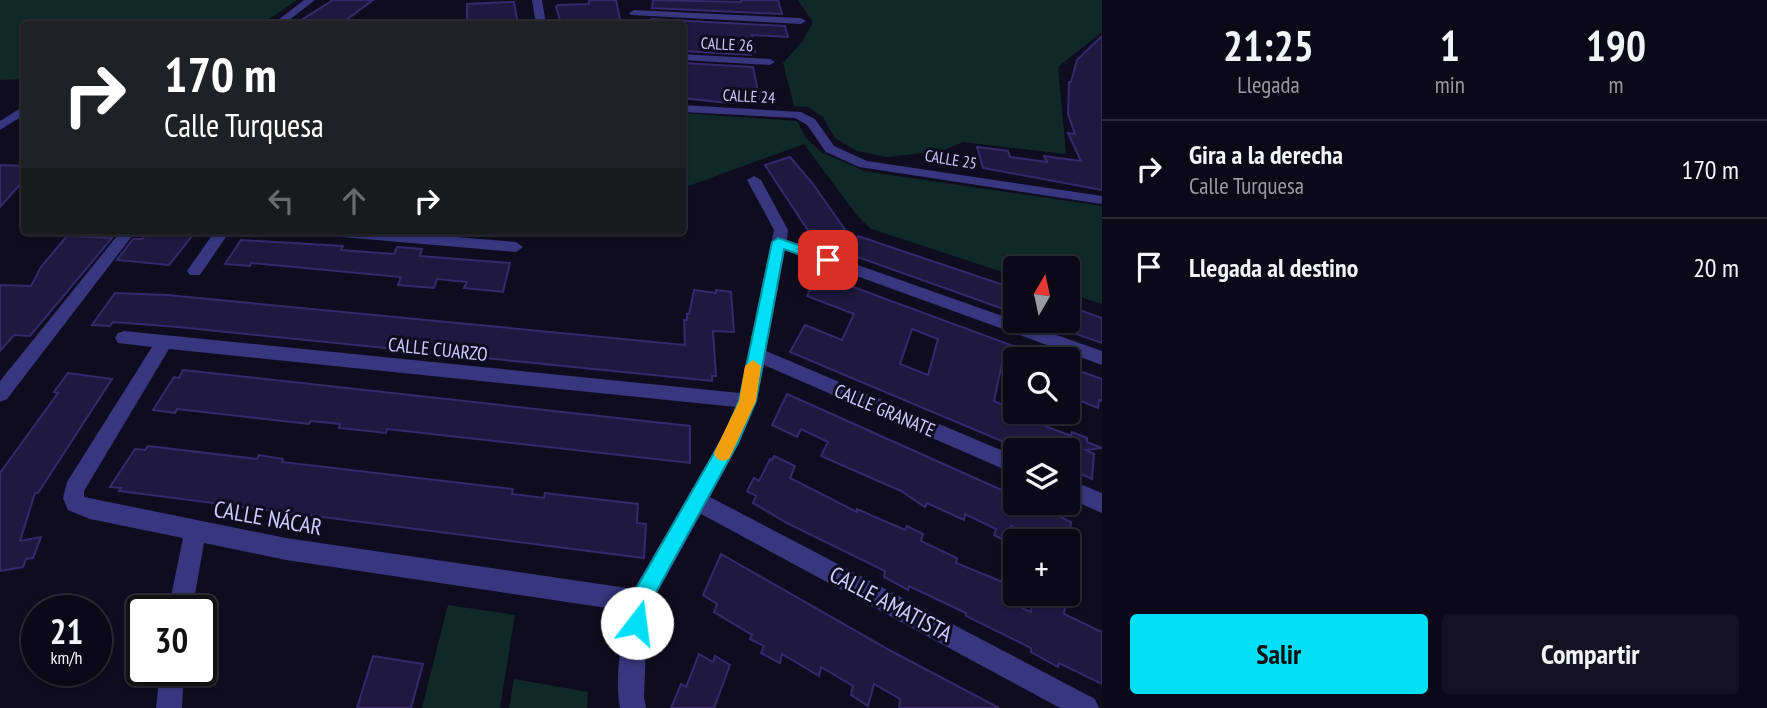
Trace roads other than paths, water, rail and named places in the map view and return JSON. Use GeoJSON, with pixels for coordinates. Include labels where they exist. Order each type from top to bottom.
{"type":"FeatureCollection","features":[{"type":"Feature","properties":{"kind":"street"},"geometry":{"type":"LineString","coordinates":[[284,21],[310,0]]}},
{"type":"Feature","properties":{"kind":"street"},"geometry":{"type":"LineString","coordinates":[[537,0],[540,21]]}},
{"type":"Feature","properties":{"kind":"street"},"geometry":{"type":"LineString","coordinates":[[633,0],[635,21]]}},
{"type":"Feature","properties":{"kind":"street"},"geometry":{"type":"LineString","coordinates":[[634,12],[780,16],[801,21]]}},
{"type":"Feature","properties":{"kind":"street","name":"CALLE 26"},"geometry":{"type":"LineString","coordinates":[[686,57],[770,62]]}},
{"type":"Feature","properties":{"kind":"street","name":"CALLE 24"},"geometry":{"type":"LineString","coordinates":[[686,108],[797,115],[811,122]]}},
{"type":"Feature","properties":{"kind":"street"},"geometry":{"type":"LineString","coordinates":[[0,126],[21,112]]}},
{"type":"Feature","properties":{"kind":"street","name":"CALLE 25"},"geometry":{"type":"LineString","coordinates":[[811,122],[831,149],[864,164],[1102,200]]}},
{"type":"Feature","properties":{"kind":"street"},"geometry":{"type":"LineString","coordinates":[[633,708],[631,698],[634,645],[640,601],[732,438],[748,401],[780,230],[754,180]]}},
{"type":"Feature","properties":{"kind":"street"},"geometry":{"type":"LineString","coordinates":[[0,394],[127,235]]}},
{"type":"Feature","properties":{"kind":"street"},"geometry":{"type":"LineString","coordinates":[[195,271],[220,235]]}},
{"type":"Feature","properties":{"kind":"street"},"geometry":{"type":"LineString","coordinates":[[434,235],[460,236],[516,247]]}},
{"type":"Feature","properties":{"kind":"street"},"geometry":{"type":"LineString","coordinates":[[778,242],[1102,358]]}},
{"type":"Feature","properties":{"kind":"street","name":"CALLE CUARZO"},"geometry":{"type":"LineString","coordinates":[[124,338],[748,401]]}},
{"type":"Feature","properties":{"kind":"street","name":"CALLE NÁCAR"},"geometry":{"type":"LineString","coordinates":[[164,342],[74,489],[75,503],[90,509],[286,549],[640,601]]}},
{"type":"Feature","properties":{"kind":"street","name":"CALLE GRANATE"},"geometry":{"type":"LineString","coordinates":[[755,354],[1003,461]]}},
{"type":"Feature","properties":{"kind":"street"},"geometry":{"type":"LineString","coordinates":[[1080,493],[1102,503]]}},
{"type":"Feature","properties":{"kind":"street","name":"CALLE AMATISTA"},"geometry":{"type":"LineString","coordinates":[[697,501],[1086,708]]}},
{"type":"Feature","properties":{"kind":"street"},"geometry":{"type":"LineString","coordinates":[[183,595],[195,531]]}},
{"type":"Feature","properties":{"kind":"street"},"geometry":{"type":"LineString","coordinates":[[169,708],[171,686]]}}]}
